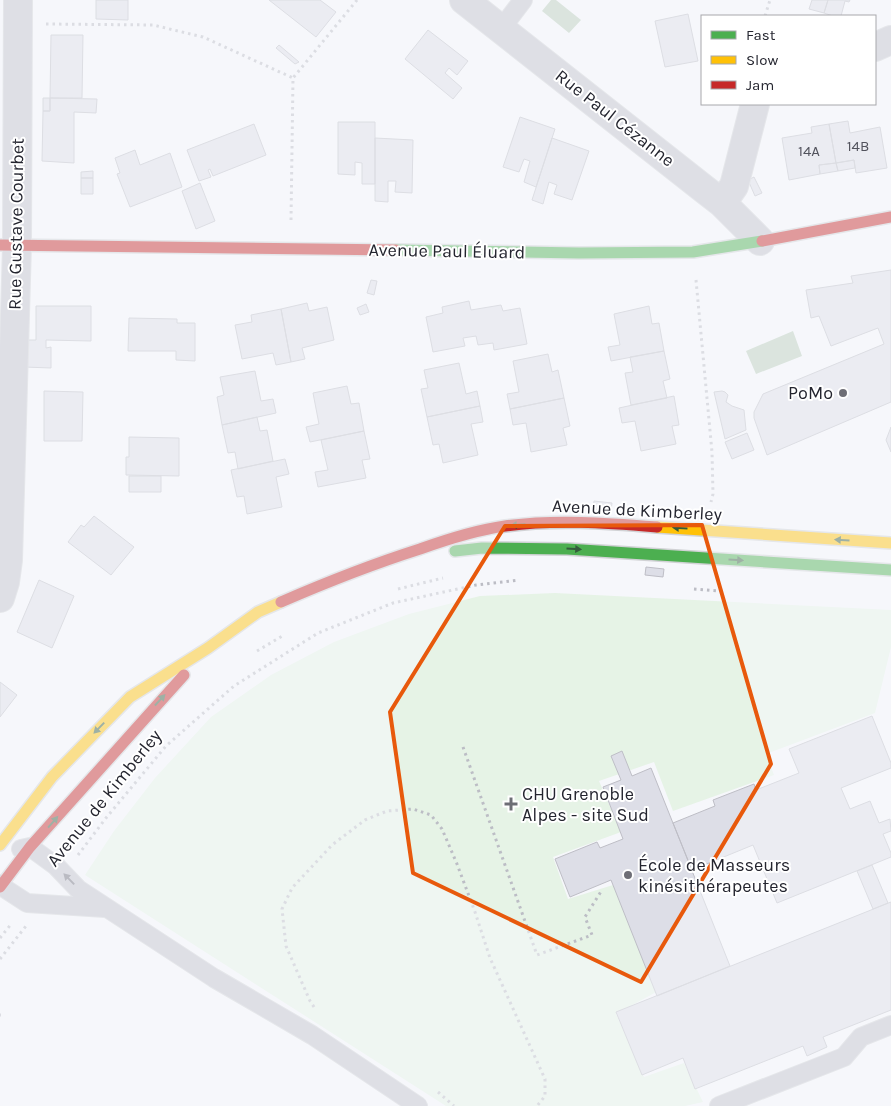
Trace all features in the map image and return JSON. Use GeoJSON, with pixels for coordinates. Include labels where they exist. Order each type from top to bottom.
{"type":"FeatureCollection","features":[{"type":"Feature","properties":{"kind":"main road","name":"Avenue Paul Éluard"},"geometry":{"type":"LineString","coordinates":[[9,245],[579,253],[693,252],[760,242],[891,217]]}},
{"type":"Feature","properties":{"kind":"main road","name":"Avenue de Kimberley"},"geometry":{"type":"LineString","coordinates":[[0,845],[52,777],[130,697],[208,648],[258,612],[325,583],[386,560],[458,536],[504,526],[556,522],[614,524],[891,543]]}},
{"type":"Feature","properties":{"kind":"main road","name":"Avenue de Kimberley"},"geometry":{"type":"LineString","coordinates":[[386,560],[482,548],[567,549],[891,570]]}},
{"type":"Feature","properties":{"kind":"main road","name":"Avenue de Kimberley"},"geometry":{"type":"LineString","coordinates":[[0,885],[30,847],[208,648]]}},
{"type":"Feature","properties":{"kind":"street","name":"Rue Paul Cézanne"},"geometry":{"type":"LineString","coordinates":[[464,0],[722,203],[760,242]]}},
{"type":"Feature","properties":{"kind":"street","name":"Rue Gustave Courbet"},"geometry":{"type":"LineString","coordinates":[[0,598],[5,582],[8,560],[9,245],[18,12]]}},
{"type":"Feature","properties":{"kind":"street"},"geometry":{"type":"LineString","coordinates":[[876,48],[891,40]]}},
{"type":"Feature","properties":{"kind":"street"},"geometry":{"type":"LineString","coordinates":[[722,203],[734,186],[755,105]]}},
{"type":"Feature","properties":{"kind":"lane"},"geometry":{"type":"LineString","coordinates":[[501,29],[523,0]]}},
{"type":"Feature","properties":{"kind":"lane"},"geometry":{"type":"LineString","coordinates":[[0,855],[30,847],[56,866],[78,889],[214,978],[312,1035],[418,1106]]}},
{"type":"Feature","properties":{"kind":"lane"},"geometry":{"type":"LineString","coordinates":[[0,885],[35,904],[108,908]]}},
{"type":"Feature","properties":{"kind":"lane"},"geometry":{"type":"LineString","coordinates":[[719,1106],[844,1057],[861,1037],[891,1025]]}},
{"type":"Feature","properties":{"kind":"path"},"geometry":{"type":"LineString","coordinates":[[290,249],[293,78],[357,0]]}},
{"type":"Feature","properties":{"kind":"path"},"geometry":{"type":"LineString","coordinates":[[766,15],[770,0]]}},
{"type":"Feature","properties":{"kind":"path"},"geometry":{"type":"LineString","coordinates":[[18,12],[153,25],[203,37],[293,78]]}},
{"type":"Feature","properties":{"kind":"path"},"geometry":{"type":"LineString","coordinates":[[693,252],[712,452],[714,494],[705,530]]}},
{"type":"Feature","properties":{"kind":"path"},"geometry":{"type":"LineString","coordinates":[[397,589],[450,576]]}},
{"type":"Feature","properties":{"kind":"path","name":"Avenue de Kimberley"},"geometry":{"type":"LineString","coordinates":[[64,874],[106,818],[166,746],[234,686],[318,633],[393,603],[476,585],[525,579]]}},
{"type":"Feature","properties":{"kind":"path"},"geometry":{"type":"LineString","coordinates":[[255,652],[288,632]]}},
{"type":"Feature","properties":{"kind":"path"},"geometry":{"type":"LineString","coordinates":[[463,747],[537,955],[592,935],[585,917],[602,890]]}},
{"type":"Feature","properties":{"kind":"path"},"geometry":{"type":"LineString","coordinates":[[318,1014],[310,1002],[286,946],[282,909],[292,888],[332,845],[365,820],[387,811],[413,809],[431,815],[442,829],[469,896],[490,958],[545,1079],[545,1096],[537,1106]]}},
{"type":"Feature","properties":{"kind":"path"},"geometry":{"type":"LineString","coordinates":[[0,938],[35,904]]}},
{"type":"Feature","properties":{"kind":"path"},"geometry":{"type":"LineString","coordinates":[[0,959],[35,904]]}},
{"type":"Feature","properties":{"kind":"highlighted area"},"geometry":{"type":"Polygon","coordinates":[[[702,525],[771,764],[641,982],[413,873],[390,712],[505,526],[702,525]]]}},
{"type":"Feature","properties":{"kind":"shaded area"},"geometry":{"type":"Polygon","coordinates":[[[551,0],[556,0],[581,20],[569,33],[542,11],[551,0]]]}},
{"type":"Feature","properties":{"kind":"shaded area"},"geometry":{"type":"Polygon","coordinates":[[[793,331],[802,356],[756,374],[746,351],[793,331]]]}},
{"type":"Feature","properties":{"kind":"shaded area","name":"CHU Grenoble Alpes - site Sud"},"geometry":{"type":"Polygon","coordinates":[[[555,593],[891,610],[891,647],[875,713],[766,754],[774,775],[673,811],[654,762],[599,781],[621,832],[553,857],[568,899],[613,885],[658,991],[616,1014],[644,1077],[684,1063],[703,1102],[685,1106],[446,1106],[85,875],[114,831],[155,778],[211,717],[271,675],[334,642],[409,614],[480,596],[555,593]]]}},
{"type":"Feature","properties":{"kind":"building"},"geometry":{"type":"Polygon","coordinates":[[[96,0],[128,0],[128,20],[96,19],[96,0]]]}},
{"type":"Feature","properties":{"kind":"building"},"geometry":{"type":"Polygon","coordinates":[[[269,0],[320,0],[336,12],[316,37],[269,0]]]}},
{"type":"Feature","properties":{"kind":"building"},"geometry":{"type":"Polygon","coordinates":[[[812,0],[828,0],[824,13],[809,9],[812,0]]]}},
{"type":"Feature","properties":{"kind":"building"},"geometry":{"type":"Polygon","coordinates":[[[828,0],[850,0],[849,2],[845,1],[841,15],[824,13],[828,0]]]}},
{"type":"Feature","properties":{"kind":"building"},"geometry":{"type":"Polygon","coordinates":[[[688,14],[698,61],[665,67],[655,21],[688,14]]]}},
{"type":"Feature","properties":{"kind":"building"},"geometry":{"type":"Polygon","coordinates":[[[428,30],[468,61],[457,75],[449,68],[445,73],[462,88],[453,99],[405,59],[428,30]]]}},
{"type":"Feature","properties":{"kind":"building"},"geometry":{"type":"Polygon","coordinates":[[[51,35],[83,35],[82,98],[50,98],[51,35]]]}},
{"type":"Feature","properties":{"kind":"building"},"geometry":{"type":"Polygon","coordinates":[[[279,45],[299,62],[295,64],[276,48],[279,45]]]}},
{"type":"Feature","properties":{"kind":"building"},"geometry":{"type":"Polygon","coordinates":[[[43,98],[50,98],[50,111],[43,111],[43,98]]]}},
{"type":"Feature","properties":{"kind":"building"},"geometry":{"type":"Polygon","coordinates":[[[50,98],[97,99],[96,113],[74,112],[74,163],[42,161],[43,111],[50,111],[50,98]]]}},
{"type":"Feature","properties":{"kind":"building"},"geometry":{"type":"Polygon","coordinates":[[[520,117],[555,129],[536,187],[524,182],[530,161],[524,159],[519,172],[503,167],[520,117]]]}},
{"type":"Feature","properties":{"kind":"building"},"geometry":{"type":"Polygon","coordinates":[[[848,121],[850,133],[880,127],[887,168],[856,173],[854,160],[836,163],[829,124],[848,121]]]}},
{"type":"Feature","properties":{"kind":"building"},"geometry":{"type":"Polygon","coordinates":[[[338,122],[375,122],[375,184],[362,184],[362,163],[355,162],[355,175],[338,174],[338,122]]]}},
{"type":"Feature","properties":{"kind":"building"},"geometry":{"type":"Polygon","coordinates":[[[254,124],[266,155],[213,176],[210,169],[208,170],[211,177],[199,181],[187,150],[254,124]]]}},
{"type":"Feature","properties":{"kind":"building"},"geometry":{"type":"Polygon","coordinates":[[[829,124],[836,163],[819,165],[820,174],[789,180],[782,138],[812,133],[811,127],[829,124]]]}},
{"type":"Feature","properties":{"kind":"building"},"geometry":{"type":"Polygon","coordinates":[[[375,138],[413,140],[412,193],[395,192],[396,181],[388,181],[388,202],[375,201],[375,138]]]}},
{"type":"Feature","properties":{"kind":"building"},"geometry":{"type":"Polygon","coordinates":[[[552,138],[589,151],[572,200],[554,194],[557,185],[549,182],[543,204],[532,200],[552,138]]]}},
{"type":"Feature","properties":{"kind":"building"},"geometry":{"type":"Polygon","coordinates":[[[135,150],[140,165],[170,153],[182,187],[130,207],[117,174],[120,173],[115,158],[135,150]]]}},
{"type":"Feature","properties":{"kind":"building"},"geometry":{"type":"Polygon","coordinates":[[[854,160],[855,168],[838,171],[836,163],[854,160]]]}},
{"type":"Feature","properties":{"kind":"building"},"geometry":{"type":"Polygon","coordinates":[[[836,163],[838,171],[820,174],[819,165],[836,163]]]}},
{"type":"Feature","properties":{"kind":"building"},"geometry":{"type":"Polygon","coordinates":[[[93,171],[93,178],[81,178],[81,172],[93,171]]]}},
{"type":"Feature","properties":{"kind":"building"},"geometry":{"type":"Polygon","coordinates":[[[754,177],[762,193],[755,196],[748,180],[754,177]]]}},
{"type":"Feature","properties":{"kind":"building"},"geometry":{"type":"Polygon","coordinates":[[[81,178],[93,178],[93,194],[81,194],[81,178]]]}},
{"type":"Feature","properties":{"kind":"building"},"geometry":{"type":"Polygon","coordinates":[[[200,183],[215,221],[196,229],[182,191],[200,183]]]}},
{"type":"Feature","properties":{"kind":"building"},"geometry":{"type":"Polygon","coordinates":[[[891,270],[891,402],[767,455],[754,418],[754,412],[763,394],[884,344],[878,328],[831,346],[819,316],[811,318],[806,290],[853,283],[851,276],[891,270]]]}},
{"type":"Feature","properties":{"kind":"building"},"geometry":{"type":"Polygon","coordinates":[[[371,280],[377,281],[374,295],[367,293],[371,280]]]}},
{"type":"Feature","properties":{"kind":"building"},"geometry":{"type":"Polygon","coordinates":[[[469,301],[471,310],[501,305],[503,311],[520,308],[527,344],[494,350],[493,343],[478,345],[476,336],[463,338],[465,346],[433,352],[426,317],[443,313],[442,307],[469,301]]]}},
{"type":"Feature","properties":{"kind":"building"},"geometry":{"type":"Polygon","coordinates":[[[307,303],[309,311],[327,307],[334,340],[302,348],[305,359],[291,362],[281,309],[307,303]]]}},
{"type":"Feature","properties":{"kind":"building"},"geometry":{"type":"Polygon","coordinates":[[[366,304],[369,312],[360,315],[357,308],[366,304]]]}},
{"type":"Feature","properties":{"kind":"building"},"geometry":{"type":"Polygon","coordinates":[[[36,306],[91,306],[91,341],[46,340],[46,348],[51,347],[51,368],[24,367],[24,340],[36,340],[36,306]]]}},
{"type":"Feature","properties":{"kind":"building"},"geometry":{"type":"Polygon","coordinates":[[[649,306],[652,324],[659,323],[664,351],[611,361],[608,347],[620,345],[614,314],[649,306]]]}},
{"type":"Feature","properties":{"kind":"building"},"geometry":{"type":"Polygon","coordinates":[[[281,309],[291,362],[276,365],[273,353],[242,359],[235,325],[252,322],[251,315],[281,309]]]}},
{"type":"Feature","properties":{"kind":"building"},"geometry":{"type":"Polygon","coordinates":[[[129,318],[177,319],[177,323],[195,323],[195,361],[176,360],[176,351],[128,351],[129,318]]]}},
{"type":"Feature","properties":{"kind":"building"},"geometry":{"type":"Polygon","coordinates":[[[664,351],[670,379],[663,381],[667,398],[631,405],[625,373],[633,372],[630,357],[664,351]]]}},
{"type":"Feature","properties":{"kind":"building"},"geometry":{"type":"Polygon","coordinates":[[[548,354],[552,372],[558,370],[564,398],[510,409],[507,394],[519,392],[513,361],[548,354]]]}},
{"type":"Feature","properties":{"kind":"building"},"geometry":{"type":"Polygon","coordinates":[[[459,363],[466,394],[477,391],[480,406],[427,417],[421,389],[428,388],[424,370],[459,363]]]}},
{"type":"Feature","properties":{"kind":"building"},"geometry":{"type":"Polygon","coordinates":[[[255,371],[261,401],[273,399],[276,413],[222,425],[217,397],[224,395],[220,377],[255,371]]]}},
{"type":"Feature","properties":{"kind":"building"},"geometry":{"type":"Polygon","coordinates":[[[347,386],[351,404],[359,403],[364,431],[310,442],[306,427],[319,424],[313,393],[347,386]]]}},
{"type":"Feature","properties":{"kind":"building"},"geometry":{"type":"Polygon","coordinates":[[[44,391],[83,392],[82,441],[44,441],[44,391]]]}},
{"type":"Feature","properties":{"kind":"building"},"geometry":{"type":"Polygon","coordinates":[[[722,391],[728,395],[726,402],[744,410],[746,430],[725,439],[714,392],[722,391]]]}},
{"type":"Feature","properties":{"kind":"building"},"geometry":{"type":"Polygon","coordinates":[[[674,396],[679,425],[672,426],[676,444],[641,451],[635,421],[622,423],[619,408],[674,396]]]}},
{"type":"Feature","properties":{"kind":"building"},"geometry":{"type":"Polygon","coordinates":[[[564,398],[570,426],[563,428],[567,445],[531,452],[526,423],[513,425],[510,409],[564,398]]]}},
{"type":"Feature","properties":{"kind":"building"},"geometry":{"type":"Polygon","coordinates":[[[480,406],[483,422],[471,424],[478,455],[443,463],[439,444],[433,445],[427,417],[480,406]]]}},
{"type":"Feature","properties":{"kind":"building"},"geometry":{"type":"Polygon","coordinates":[[[257,417],[260,431],[267,430],[273,461],[238,469],[235,452],[228,453],[222,425],[257,417]]]}},
{"type":"Feature","properties":{"kind":"building"},"geometry":{"type":"Polygon","coordinates":[[[891,427],[891,452],[886,440],[891,427]]]}},
{"type":"Feature","properties":{"kind":"building"},"geometry":{"type":"Polygon","coordinates":[[[364,431],[370,459],[362,460],[366,478],[318,487],[315,472],[328,470],[321,440],[364,431]]]}},
{"type":"Feature","properties":{"kind":"building"},"geometry":{"type":"Polygon","coordinates":[[[747,433],[754,450],[732,459],[725,442],[747,433]]]}},
{"type":"Feature","properties":{"kind":"building"},"geometry":{"type":"Polygon","coordinates":[[[129,437],[179,438],[179,476],[126,475],[126,457],[129,457],[129,437]]]}},
{"type":"Feature","properties":{"kind":"building"},"geometry":{"type":"Polygon","coordinates":[[[285,459],[289,474],[276,477],[282,507],[247,514],[244,496],[237,497],[231,470],[285,459]]]}},
{"type":"Feature","properties":{"kind":"building"},"geometry":{"type":"Polygon","coordinates":[[[129,476],[161,476],[161,492],[129,492],[129,476]]]}},
{"type":"Feature","properties":{"kind":"building"},"geometry":{"type":"Polygon","coordinates":[[[594,501],[612,503],[611,511],[593,509],[594,501]]]}},
{"type":"Feature","properties":{"kind":"building"},"geometry":{"type":"Polygon","coordinates":[[[94,516],[134,547],[111,575],[68,542],[81,525],[84,527],[94,516]]]}},
{"type":"Feature","properties":{"kind":"building"},"geometry":{"type":"Polygon","coordinates":[[[646,567],[664,569],[663,577],[645,575],[646,567]]]}},
{"type":"Feature","properties":{"kind":"building"},"geometry":{"type":"Polygon","coordinates":[[[39,580],[74,596],[52,648],[17,632],[39,580]]]}},
{"type":"Feature","properties":{"kind":"building"},"geometry":{"type":"Polygon","coordinates":[[[0,682],[17,695],[0,717],[0,682]]]}},
{"type":"Feature","properties":{"kind":"building"},"geometry":{"type":"Polygon","coordinates":[[[872,716],[891,763],[891,768],[841,788],[850,809],[870,801],[879,823],[890,819],[891,831],[883,834],[891,857],[777,903],[753,845],[692,870],[673,823],[715,806],[713,800],[754,784],[756,790],[799,773],[789,749],[872,716]]]}},
{"type":"Feature","properties":{"kind":"building","name":"École de Masseurs kinésithérapeutes"},"geometry":{"type":"Polygon","coordinates":[[[622,751],[632,776],[651,768],[730,966],[657,996],[611,880],[570,897],[555,859],[597,842],[600,848],[623,839],[603,787],[621,780],[611,756],[622,751]]]}},
{"type":"Feature","properties":{"kind":"building"},"geometry":{"type":"Polygon","coordinates":[[[872,865],[888,903],[873,909],[857,871],[872,865]]]}},
{"type":"Feature","properties":{"kind":"building"},"geometry":{"type":"Polygon","coordinates":[[[891,902],[891,1010],[823,1037],[827,1047],[807,1056],[803,1046],[695,1089],[683,1058],[642,1075],[616,1012],[891,902]]]}},
{"type":"Feature","properties":{"kind":"traffic: fast"},"geometry":{"type":"LineString","coordinates":[[396,250],[579,253],[693,252],[762,241]]}},
{"type":"Feature","properties":{"kind":"traffic: fast"},"geometry":{"type":"LineString","coordinates":[[455,551],[482,548],[567,549],[891,570]]}},
{"type":"Feature","properties":{"kind":"traffic: slow"},"geometry":{"type":"LineString","coordinates":[[657,527],[891,543]]}},
{"type":"Feature","properties":{"kind":"traffic: slow"},"geometry":{"type":"LineString","coordinates":[[0,845],[52,777],[130,697],[208,648],[258,612],[281,602]]}},
{"type":"Feature","properties":{"kind":"traffic: jam"},"geometry":{"type":"LineString","coordinates":[[762,241],[891,217]]}},
{"type":"Feature","properties":{"kind":"traffic: jam"},"geometry":{"type":"LineString","coordinates":[[0,245],[396,250]]}},
{"type":"Feature","properties":{"kind":"traffic: jam"},"geometry":{"type":"LineString","coordinates":[[281,602],[385,561],[473,532],[524,524],[562,522],[657,527]]}},
{"type":"Feature","properties":{"kind":"traffic: jam"},"geometry":{"type":"LineString","coordinates":[[0,887],[30,847],[184,675]]}},
{"type":"Feature","properties":{"kind":"place","name":"PoMo"},"geometry":{"type":"Point","coordinates":[843,393]}},
{"type":"Feature","properties":{"kind":"place","name":"CHU Grenoble Alpes - site Sud"},"geometry":{"type":"Point","coordinates":[511,804]}},
{"type":"Feature","properties":{"kind":"place","name":"École de Masseurs kinésithérapeutes"},"geometry":{"type":"Point","coordinates":[628,875]}}]}
